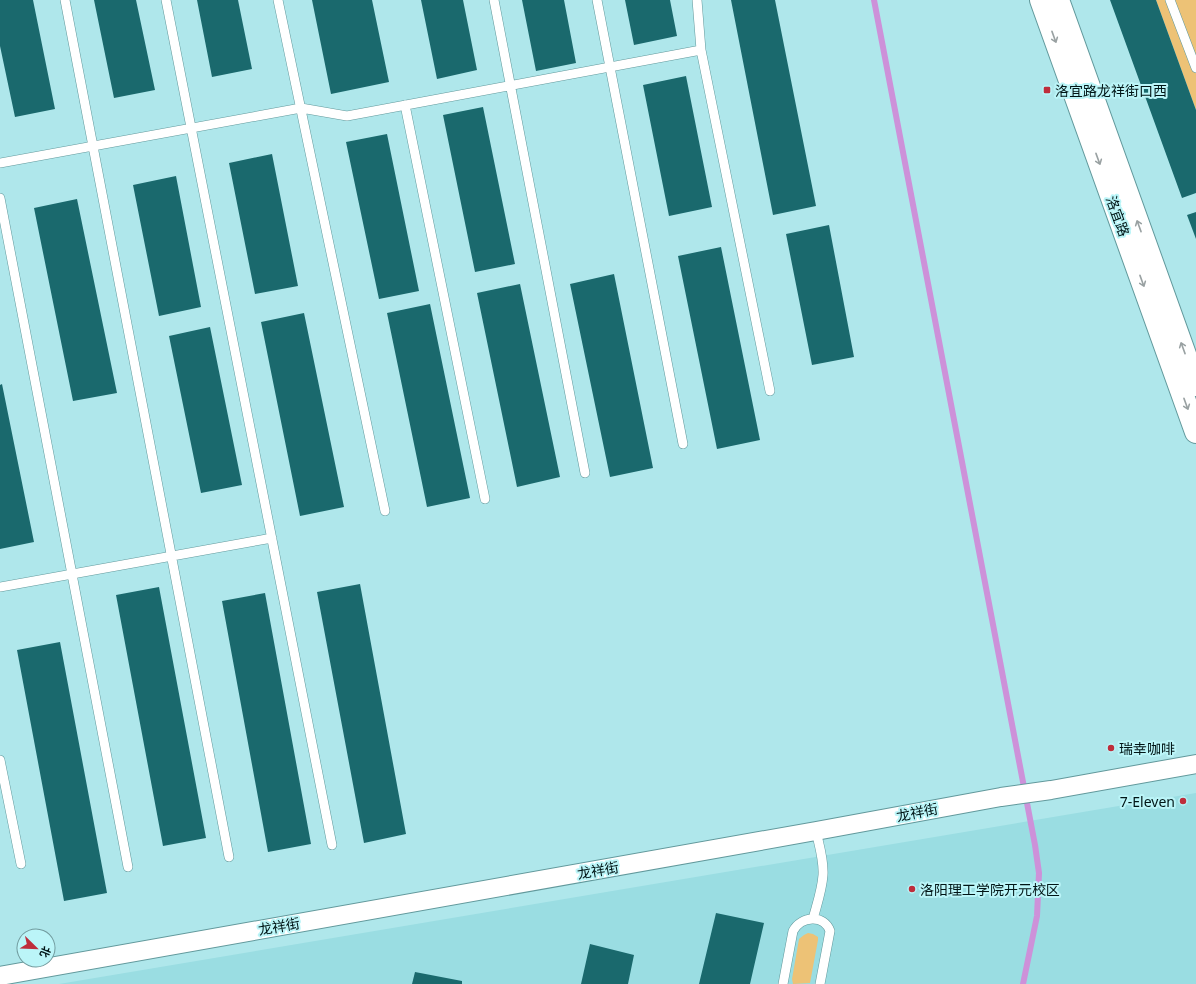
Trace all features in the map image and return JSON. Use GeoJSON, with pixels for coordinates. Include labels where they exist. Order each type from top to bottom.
{"type":"FeatureCollection","features":[{"type":"Feature","properties":{"kind":"street","name":"洛宜路"},"geometry":{"type":"LineString","coordinates":[[1041,0],[1196,432]]}},
{"type":"Feature","properties":{"kind":"street","name":"洛宜路"},"geometry":{"type":"LineString","coordinates":[[1058,0],[1196,385]]}},
{"type":"Feature","properties":{"kind":"street","name":"龙祥街"},"geometry":{"type":"LineString","coordinates":[[0,976],[1001,797],[1051,790],[1196,764]]}},
{"type":"Feature","properties":{"kind":"lane"},"geometry":{"type":"LineString","coordinates":[[66,0],[229,857]]}},
{"type":"Feature","properties":{"kind":"lane"},"geometry":{"type":"LineString","coordinates":[[166,0],[332,844]]}},
{"type":"Feature","properties":{"kind":"lane"},"geometry":{"type":"LineString","coordinates":[[278,0],[385,512]]}},
{"type":"Feature","properties":{"kind":"lane"},"geometry":{"type":"LineString","coordinates":[[494,0],[585,473]]}},
{"type":"Feature","properties":{"kind":"lane"},"geometry":{"type":"LineString","coordinates":[[597,0],[683,444]]}},
{"type":"Feature","properties":{"kind":"lane"},"geometry":{"type":"LineString","coordinates":[[697,0],[701,50],[770,391]]}},
{"type":"Feature","properties":{"kind":"lane"},"geometry":{"type":"LineString","coordinates":[[1170,0],[1196,68]]}},
{"type":"Feature","properties":{"kind":"lane"},"geometry":{"type":"LineString","coordinates":[[0,163],[301,108],[347,116],[701,50]]}},
{"type":"Feature","properties":{"kind":"lane"},"geometry":{"type":"LineString","coordinates":[[405,105],[485,498]]}},
{"type":"Feature","properties":{"kind":"lane"},"geometry":{"type":"LineString","coordinates":[[0,198],[128,867]]}},
{"type":"Feature","properties":{"kind":"lane"},"geometry":{"type":"LineString","coordinates":[[0,587],[272,538]]}},
{"type":"Feature","properties":{"kind":"lane"},"geometry":{"type":"LineString","coordinates":[[0,760],[21,864]]}},
{"type":"Feature","properties":{"kind":"lane"},"geometry":{"type":"LineString","coordinates":[[813,919],[823,874],[816,831]]}},
{"type":"Feature","properties":{"kind":"lane"},"geometry":{"type":"LineString","coordinates":[[783,984],[795,926],[800,922],[813,919],[824,922],[828,925],[830,931],[820,984]]}},
{"type":"Feature","properties":{"kind":"shaded area"},"geometry":{"type":"Polygon","coordinates":[[[1156,0],[1196,0],[1196,110],[1156,0]]]}},
{"type":"Feature","properties":{"kind":"shaded area","name":"洛阳理工学院开元校区"},"geometry":{"type":"Polygon","coordinates":[[[1196,793],[1196,984],[59,984],[1196,793]]]}},
{"type":"Feature","properties":{"kind":"shaded area"},"geometry":{"type":"Polygon","coordinates":[[[808,933],[818,937],[810,983],[793,984],[792,979],[799,939],[808,933]]]}},
{"type":"Feature","properties":{"kind":"building"},"geometry":{"type":"Polygon","coordinates":[[[0,0],[33,0],[55,109],[15,117],[0,46],[0,0]]]}},
{"type":"Feature","properties":{"kind":"building"},"geometry":{"type":"Polygon","coordinates":[[[94,0],[136,0],[155,90],[114,98],[94,0]]]}},
{"type":"Feature","properties":{"kind":"building"},"geometry":{"type":"Polygon","coordinates":[[[197,0],[238,0],[252,69],[212,77],[197,0]]]}},
{"type":"Feature","properties":{"kind":"building"},"geometry":{"type":"Polygon","coordinates":[[[312,0],[372,0],[389,82],[331,94],[312,0]]]}},
{"type":"Feature","properties":{"kind":"building"},"geometry":{"type":"Polygon","coordinates":[[[421,0],[463,0],[477,70],[437,79],[421,0]]]}},
{"type":"Feature","properties":{"kind":"building"},"geometry":{"type":"Polygon","coordinates":[[[522,0],[564,0],[576,63],[536,71],[522,0]]]}},
{"type":"Feature","properties":{"kind":"building"},"geometry":{"type":"Polygon","coordinates":[[[625,0],[670,0],[677,36],[634,45],[625,0]]]}},
{"type":"Feature","properties":{"kind":"building"},"geometry":{"type":"Polygon","coordinates":[[[731,0],[775,0],[816,206],[773,215],[731,0]]]}},
{"type":"Feature","properties":{"kind":"building"},"geometry":{"type":"Polygon","coordinates":[[[1110,0],[1156,0],[1196,110],[1196,193],[1182,198],[1110,0]]]}},
{"type":"Feature","properties":{"kind":"building"},"geometry":{"type":"Polygon","coordinates":[[[686,76],[712,207],[669,216],[643,85],[686,76]]]}},
{"type":"Feature","properties":{"kind":"building"},"geometry":{"type":"Polygon","coordinates":[[[483,107],[515,264],[475,272],[443,115],[483,107]]]}},
{"type":"Feature","properties":{"kind":"building"},"geometry":{"type":"Polygon","coordinates":[[[387,134],[419,291],[379,299],[346,142],[387,134]]]}},
{"type":"Feature","properties":{"kind":"building"},"geometry":{"type":"Polygon","coordinates":[[[272,154],[298,286],[255,294],[229,163],[272,154]]]}},
{"type":"Feature","properties":{"kind":"building"},"geometry":{"type":"Polygon","coordinates":[[[176,176],[201,307],[159,316],[133,185],[176,176]]]}},
{"type":"Feature","properties":{"kind":"building"},"geometry":{"type":"Polygon","coordinates":[[[77,199],[117,393],[73,401],[34,208],[77,199]]]}},
{"type":"Feature","properties":{"kind":"building"},"geometry":{"type":"Polygon","coordinates":[[[1196,212],[1196,239],[1187,215],[1196,212]]]}},
{"type":"Feature","properties":{"kind":"building"},"geometry":{"type":"Polygon","coordinates":[[[829,225],[854,357],[812,365],[786,234],[829,225]]]}},
{"type":"Feature","properties":{"kind":"building"},"geometry":{"type":"Polygon","coordinates":[[[721,247],[760,440],[717,449],[678,256],[721,247]]]}},
{"type":"Feature","properties":{"kind":"building"},"geometry":{"type":"Polygon","coordinates":[[[614,274],[653,468],[610,477],[570,284],[614,274]]]}},
{"type":"Feature","properties":{"kind":"building"},"geometry":{"type":"Polygon","coordinates":[[[520,284],[560,477],[517,487],[477,293],[520,284]]]}},
{"type":"Feature","properties":{"kind":"building"},"geometry":{"type":"Polygon","coordinates":[[[430,304],[470,498],[427,507],[387,313],[430,304]]]}},
{"type":"Feature","properties":{"kind":"building"},"geometry":{"type":"Polygon","coordinates":[[[304,313],[344,507],[300,516],[261,322],[304,313]]]}},
{"type":"Feature","properties":{"kind":"building"},"geometry":{"type":"Polygon","coordinates":[[[210,327],[242,485],[201,493],[169,336],[210,327]]]}},
{"type":"Feature","properties":{"kind":"building"},"geometry":{"type":"Polygon","coordinates":[[[2,384],[34,542],[0,549],[0,385],[2,384]]]}},
{"type":"Feature","properties":{"kind":"building"},"geometry":{"type":"Polygon","coordinates":[[[360,584],[406,834],[364,843],[317,592],[360,584]]]}},
{"type":"Feature","properties":{"kind":"building"},"geometry":{"type":"Polygon","coordinates":[[[159,587],[206,838],[163,846],[116,595],[159,587]]]}},
{"type":"Feature","properties":{"kind":"building"},"geometry":{"type":"Polygon","coordinates":[[[265,593],[311,844],[268,852],[222,601],[265,593]]]}},
{"type":"Feature","properties":{"kind":"building"},"geometry":{"type":"Polygon","coordinates":[[[60,642],[107,893],[64,901],[17,650],[60,642]]]}},
{"type":"Feature","properties":{"kind":"building"},"geometry":{"type":"Polygon","coordinates":[[[716,913],[764,923],[750,984],[699,984],[716,913]]]}},
{"type":"Feature","properties":{"kind":"building"},"geometry":{"type":"Polygon","coordinates":[[[590,944],[634,955],[628,984],[581,984],[590,944]]]}},
{"type":"Feature","properties":{"kind":"building"},"geometry":{"type":"Polygon","coordinates":[[[415,972],[462,981],[462,984],[412,984],[415,972]]]}},
{"type":"Feature","properties":{"kind":"waterway"},"geometry":{"type":"LineString","coordinates":[[874,0],[1035,845],[1039,873],[1037,916],[1023,984]]}},
{"type":"Feature","properties":{"kind":"place","name":"洛宜路龙祥街口西"},"geometry":{"type":"Point","coordinates":[1047,90]}},
{"type":"Feature","properties":{"kind":"place","name":"瑞幸咖啡"},"geometry":{"type":"Point","coordinates":[1111,748]}},
{"type":"Feature","properties":{"kind":"place","name":"7-Eleven"},"geometry":{"type":"Point","coordinates":[1183,801]}},
{"type":"Feature","properties":{"kind":"place","name":"洛阳理工学院开元校区"},"geometry":{"type":"Point","coordinates":[912,889]}}]}
